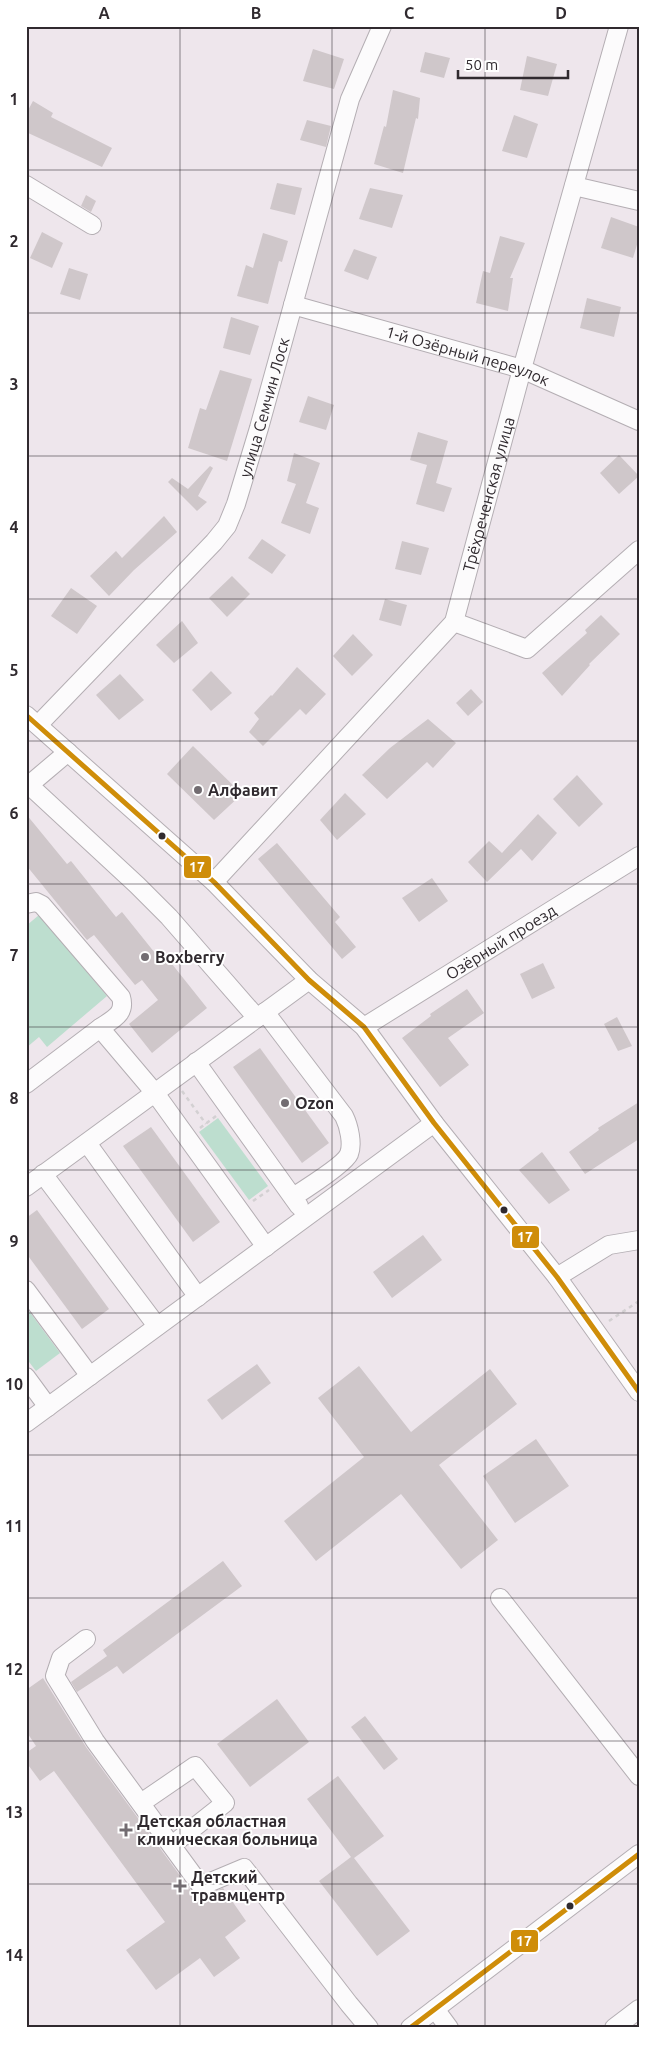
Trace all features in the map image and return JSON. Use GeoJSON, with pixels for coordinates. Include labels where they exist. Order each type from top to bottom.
{"type":"FeatureCollection","features":[{"type":"Feature","properties":{"kind":"street","name":"улица Семчин Лоск"},"geometry":{"type":"LineString","coordinates":[[32,720],[214,542],[227,526],[236,504],[259,428],[350,99],[382,26]]}},
{"type":"Feature","properties":{"kind":"street","name":"Трёхреченская улица"},"geometry":{"type":"LineString","coordinates":[[214,882],[454,622],[522,369],[619,26]]}},
{"type":"Feature","properties":{"kind":"street"},"geometry":{"type":"LineString","coordinates":[[26,185],[92,225]]}},
{"type":"Feature","properties":{"kind":"street"},"geometry":{"type":"LineString","coordinates":[[574,186],[639,201]]}},
{"type":"Feature","properties":{"kind":"street","name":"1-й Озёрный переулок"},"geometry":{"type":"LineString","coordinates":[[293,305],[522,369],[639,421]]}},
{"type":"Feature","properties":{"kind":"street"},"geometry":{"type":"LineString","coordinates":[[454,622],[527,649],[639,550]]}},
{"type":"Feature","properties":{"kind":"street"},"geometry":{"type":"LineString","coordinates":[[32,720],[214,882],[309,980],[364,1027],[434,1123],[557,1277],[639,1392]]}},
{"type":"Feature","properties":{"kind":"street"},"geometry":{"type":"LineString","coordinates":[[68,752],[28,786],[137,885],[169,917],[261,1015],[344,1116],[349,1132],[350,1148],[345,1160],[293,1197]]}},
{"type":"Feature","properties":{"kind":"street","name":"Озёрный проезд"},"geometry":{"type":"LineString","coordinates":[[364,1027],[639,856]]}},
{"type":"Feature","properties":{"kind":"street"},"geometry":{"type":"LineString","coordinates":[[26,904],[36,902],[42,905],[121,996],[123,1005],[120,1013],[26,1084]]}},
{"type":"Feature","properties":{"kind":"street"},"geometry":{"type":"LineString","coordinates":[[26,1187],[309,980]]}},
{"type":"Feature","properties":{"kind":"street"},"geometry":{"type":"LineString","coordinates":[[100,1028],[155,1093],[266,1247]]}},
{"type":"Feature","properties":{"kind":"street"},"geometry":{"type":"LineString","coordinates":[[196,1062],[307,1217]]}},
{"type":"Feature","properties":{"kind":"street"},"geometry":{"type":"LineString","coordinates":[[26,1423],[434,1123]]}},
{"type":"Feature","properties":{"kind":"street"},"geometry":{"type":"LineString","coordinates":[[87,1143],[198,1297]]}},
{"type":"Feature","properties":{"kind":"street"},"geometry":{"type":"LineString","coordinates":[[44,1174],[158,1326]]}},
{"type":"Feature","properties":{"kind":"street"},"geometry":{"type":"LineString","coordinates":[[557,1277],[608,1245],[639,1240]]}},
{"type":"Feature","properties":{"kind":"street"},"geometry":{"type":"LineString","coordinates":[[26,1290],[90,1376]]}},
{"type":"Feature","properties":{"kind":"street"},"geometry":{"type":"LineString","coordinates":[[26,1377],[48,1407]]}},
{"type":"Feature","properties":{"kind":"street"},"geometry":{"type":"LineString","coordinates":[[500,1598],[639,1776]]}},
{"type":"Feature","properties":{"kind":"street"},"geometry":{"type":"LineString","coordinates":[[86,1639],[60,1658],[55,1676],[95,1741],[201,1886],[244,1868],[369,2028]]}},
{"type":"Feature","properties":{"kind":"street"},"geometry":{"type":"LineString","coordinates":[[141,1803],[195,1766],[225,1803],[172,1845]]}},
{"type":"Feature","properties":{"kind":"street"},"geometry":{"type":"LineString","coordinates":[[410,2028],[639,1854]]}},
{"type":"Feature","properties":{"kind":"street"},"geometry":{"type":"LineString","coordinates":[[614,2028],[639,2008]]}},
{"type":"Feature","properties":{"kind":"street"},"geometry":{"type":"LineString","coordinates":[[435,2009],[449,2028]]}},
{"type":"Feature","properties":{"kind":"path"},"geometry":{"type":"LineString","coordinates":[[178,1085],[206,1124]]}},
{"type":"Feature","properties":{"kind":"path"},"geometry":{"type":"LineString","coordinates":[[187,1138],[229,1107]]}},
{"type":"Feature","properties":{"kind":"path"},"geometry":{"type":"LineString","coordinates":[[240,1211],[281,1181]]}},
{"type":"Feature","properties":{"kind":"path"},"geometry":{"type":"LineString","coordinates":[[595,1331],[639,1301]]}},
{"type":"Feature","properties":{"kind":"green space"},"geometry":{"type":"Polygon","coordinates":[[[39,915],[107,996],[47,1047],[39,1037],[26,1048],[26,926],[39,915]]]}},
{"type":"Feature","properties":{"kind":"green space"},"geometry":{"type":"Polygon","coordinates":[[[218,1118],[268,1186],[249,1200],[199,1132],[218,1118]]]}},
{"type":"Feature","properties":{"kind":"green space"},"geometry":{"type":"Polygon","coordinates":[[[26,1307],[60,1353],[36,1371],[26,1358],[26,1307]]]}},
{"type":"Feature","properties":{"kind":"building"},"geometry":{"type":"Polygon","coordinates":[[[313,49],[344,59],[334,89],[303,81],[313,49]]]}},
{"type":"Feature","properties":{"kind":"building"},"geometry":{"type":"Polygon","coordinates":[[[425,52],[450,58],[444,78],[420,72],[425,52]]]}},
{"type":"Feature","properties":{"kind":"building"},"geometry":{"type":"Polygon","coordinates":[[[527,56],[557,64],[548,96],[520,90],[527,56]]]}},
{"type":"Feature","properties":{"kind":"building"},"geometry":{"type":"Polygon","coordinates":[[[393,90],[420,98],[418,119],[416,118],[403,173],[374,164],[384,126],[386,127],[393,90]]]}},
{"type":"Feature","properties":{"kind":"building"},"geometry":{"type":"Polygon","coordinates":[[[33,101],[53,113],[51,117],[112,148],[102,167],[26,132],[26,114],[33,101]]]}},
{"type":"Feature","properties":{"kind":"building"},"geometry":{"type":"Polygon","coordinates":[[[514,115],[538,124],[527,158],[502,151],[514,115]]]}},
{"type":"Feature","properties":{"kind":"building"},"geometry":{"type":"Polygon","coordinates":[[[307,120],[331,126],[326,147],[300,140],[307,120]]]}},
{"type":"Feature","properties":{"kind":"building"},"geometry":{"type":"Polygon","coordinates":[[[277,183],[302,188],[295,215],[270,209],[277,183]]]}},
{"type":"Feature","properties":{"kind":"building"},"geometry":{"type":"Polygon","coordinates":[[[370,188],[403,195],[392,228],[359,219],[370,188]]]}},
{"type":"Feature","properties":{"kind":"building"},"geometry":{"type":"Polygon","coordinates":[[[86,195],[96,201],[91,212],[81,206],[86,195]]]}},
{"type":"Feature","properties":{"kind":"building"},"geometry":{"type":"Polygon","coordinates":[[[611,217],[639,227],[639,238],[633,258],[601,248],[611,217]]]}},
{"type":"Feature","properties":{"kind":"building"},"geometry":{"type":"Polygon","coordinates":[[[42,232],[63,243],[52,268],[30,258],[42,232]]]}},
{"type":"Feature","properties":{"kind":"building"},"geometry":{"type":"Polygon","coordinates":[[[263,233],[288,241],[282,262],[279,261],[268,304],[237,296],[246,265],[253,268],[263,233]]]}},
{"type":"Feature","properties":{"kind":"building"},"geometry":{"type":"Polygon","coordinates":[[[500,236],[525,243],[510,278],[513,278],[508,311],[476,303],[483,271],[490,273],[500,236]]]}},
{"type":"Feature","properties":{"kind":"building"},"geometry":{"type":"Polygon","coordinates":[[[354,249],[377,257],[368,280],[344,271],[354,249]]]}},
{"type":"Feature","properties":{"kind":"building"},"geometry":{"type":"Polygon","coordinates":[[[69,268],[88,274],[80,300],[60,294],[69,268]]]}},
{"type":"Feature","properties":{"kind":"building"},"geometry":{"type":"Polygon","coordinates":[[[587,298],[621,307],[614,337],[580,328],[587,298]]]}},
{"type":"Feature","properties":{"kind":"building"},"geometry":{"type":"Polygon","coordinates":[[[231,317],[259,326],[250,355],[223,348],[231,317]]]}},
{"type":"Feature","properties":{"kind":"building"},"geometry":{"type":"Polygon","coordinates":[[[220,370],[252,379],[227,461],[188,448],[200,408],[206,410],[220,370]]]}},
{"type":"Feature","properties":{"kind":"building"},"geometry":{"type":"Polygon","coordinates":[[[308,396],[334,405],[326,430],[299,422],[308,396]]]}},
{"type":"Feature","properties":{"kind":"building"},"geometry":{"type":"Polygon","coordinates":[[[418,432],[448,441],[436,483],[452,488],[444,512],[416,504],[427,465],[410,460],[418,432]]]}},
{"type":"Feature","properties":{"kind":"building"},"geometry":{"type":"Polygon","coordinates":[[[294,453],[320,463],[306,503],[319,508],[310,534],[281,523],[296,484],[287,481],[294,453]]]}},
{"type":"Feature","properties":{"kind":"building"},"geometry":{"type":"Polygon","coordinates":[[[619,455],[639,476],[619,494],[600,473],[619,455]]]}},
{"type":"Feature","properties":{"kind":"building"},"geometry":{"type":"Polygon","coordinates":[[[210,466],[213,468],[198,496],[207,502],[197,511],[168,482],[172,478],[188,489],[210,466]]]}},
{"type":"Feature","properties":{"kind":"building"},"geometry":{"type":"Polygon","coordinates":[[[164,516],[177,532],[134,570],[109,596],[90,576],[116,551],[122,558],[164,516]]]}},
{"type":"Feature","properties":{"kind":"building"},"geometry":{"type":"Polygon","coordinates":[[[262,539],[286,555],[272,574],[248,558],[262,539]]]}},
{"type":"Feature","properties":{"kind":"building"},"geometry":{"type":"Polygon","coordinates":[[[402,541],[429,548],[421,575],[395,569],[402,541]]]}},
{"type":"Feature","properties":{"kind":"building"},"geometry":{"type":"Polygon","coordinates":[[[232,576],[250,594],[227,617],[209,598],[232,576]]]}},
{"type":"Feature","properties":{"kind":"building"},"geometry":{"type":"Polygon","coordinates":[[[71,588],[97,606],[77,634],[51,616],[71,588]]]}},
{"type":"Feature","properties":{"kind":"building"},"geometry":{"type":"Polygon","coordinates":[[[385,599],[407,605],[401,626],[379,620],[385,599]]]}},
{"type":"Feature","properties":{"kind":"building"},"geometry":{"type":"Polygon","coordinates":[[[601,615],[620,634],[589,664],[562,696],[542,673],[587,633],[585,630],[601,615]]]}},
{"type":"Feature","properties":{"kind":"building"},"geometry":{"type":"Polygon","coordinates":[[[182,621],[198,643],[174,663],[156,645],[182,621]]]}},
{"type":"Feature","properties":{"kind":"building"},"geometry":{"type":"Polygon","coordinates":[[[353,634],[373,655],[352,676],[333,656],[353,634]]]}},
{"type":"Feature","properties":{"kind":"building"},"geometry":{"type":"Polygon","coordinates":[[[297,667],[326,694],[306,715],[300,709],[263,746],[249,732],[259,719],[254,713],[272,696],[297,667]]]}},
{"type":"Feature","properties":{"kind":"building"},"geometry":{"type":"Polygon","coordinates":[[[211,671],[232,693],[211,711],[192,690],[211,671]]]}},
{"type":"Feature","properties":{"kind":"building"},"geometry":{"type":"Polygon","coordinates":[[[120,674],[144,700],[119,720],[96,695],[120,674]]]}},
{"type":"Feature","properties":{"kind":"building"},"geometry":{"type":"Polygon","coordinates":[[[471,689],[483,702],[468,716],[456,703],[471,689]]]}},
{"type":"Feature","properties":{"kind":"building"},"geometry":{"type":"Polygon","coordinates":[[[428,719],[456,743],[433,768],[427,762],[387,799],[362,775],[390,748],[428,719]]]}},
{"type":"Feature","properties":{"kind":"building"},"geometry":{"type":"Polygon","coordinates":[[[193,746],[242,794],[214,820],[167,774],[193,746]]]}},
{"type":"Feature","properties":{"kind":"building"},"geometry":{"type":"Polygon","coordinates":[[[577,775],[603,804],[579,827],[553,799],[577,775]]]}},
{"type":"Feature","properties":{"kind":"building"},"geometry":{"type":"Polygon","coordinates":[[[345,793],[366,814],[337,840],[320,820],[345,793]]]}},
{"type":"Feature","properties":{"kind":"building"},"geometry":{"type":"Polygon","coordinates":[[[26,814],[67,864],[71,861],[116,917],[122,912],[163,963],[168,959],[207,1008],[152,1053],[129,1024],[158,1000],[142,980],[135,985],[94,935],[87,940],[26,865],[26,814]]]}},
{"type":"Feature","properties":{"kind":"building"},"geometry":{"type":"Polygon","coordinates":[[[538,814],[557,833],[532,861],[521,849],[487,882],[468,862],[489,841],[502,853],[538,814]]]}},
{"type":"Feature","properties":{"kind":"building"},"geometry":{"type":"Polygon","coordinates":[[[277,843],[340,917],[335,922],[356,947],[342,959],[258,859],[277,843]]]}},
{"type":"Feature","properties":{"kind":"building"},"geometry":{"type":"Polygon","coordinates":[[[432,878],[448,901],[419,922],[402,898],[432,878]]]}},
{"type":"Feature","properties":{"kind":"building"},"geometry":{"type":"Polygon","coordinates":[[[543,963],[555,988],[532,999],[520,974],[543,963]]]}},
{"type":"Feature","properties":{"kind":"building"},"geometry":{"type":"Polygon","coordinates":[[[467,989],[484,1013],[448,1038],[469,1065],[440,1087],[402,1038],[431,1016],[430,1014],[467,989]]]}},
{"type":"Feature","properties":{"kind":"building"},"geometry":{"type":"Polygon","coordinates":[[[617,1017],[632,1046],[618,1051],[604,1024],[617,1017]]]}},
{"type":"Feature","properties":{"kind":"building"},"geometry":{"type":"Polygon","coordinates":[[[260,1048],[329,1143],[302,1163],[233,1067],[260,1048]]]}},
{"type":"Feature","properties":{"kind":"building"},"geometry":{"type":"Polygon","coordinates":[[[639,1102],[639,1139],[585,1174],[569,1152],[599,1130],[598,1128],[639,1102]]]}},
{"type":"Feature","properties":{"kind":"building"},"geometry":{"type":"Polygon","coordinates":[[[151,1127],[220,1222],[193,1242],[123,1146],[151,1127]]]}},
{"type":"Feature","properties":{"kind":"building"},"geometry":{"type":"Polygon","coordinates":[[[542,1152],[570,1190],[549,1204],[519,1170],[542,1152]]]}},
{"type":"Feature","properties":{"kind":"building"},"geometry":{"type":"Polygon","coordinates":[[[37,1210],[109,1309],[82,1329],[26,1253],[26,1218],[37,1210]]]}},
{"type":"Feature","properties":{"kind":"building"},"geometry":{"type":"Polygon","coordinates":[[[423,1235],[442,1260],[392,1298],[373,1272],[423,1235]]]}},
{"type":"Feature","properties":{"kind":"building"},"geometry":{"type":"Polygon","coordinates":[[[257,1364],[271,1383],[222,1420],[207,1400],[257,1364]]]}},
{"type":"Feature","properties":{"kind":"building"},"geometry":{"type":"Polygon","coordinates":[[[359,1366],[411,1432],[490,1369],[517,1404],[439,1465],[498,1540],[461,1569],[401,1494],[316,1561],[284,1521],[364,1457],[318,1398],[359,1366]]]}},
{"type":"Feature","properties":{"kind":"building"},"geometry":{"type":"Polygon","coordinates":[[[536,1439],[569,1486],[515,1523],[483,1476],[536,1439]]]}},
{"type":"Feature","properties":{"kind":"building"},"geometry":{"type":"Polygon","coordinates":[[[223,1561],[242,1586],[123,1674],[117,1666],[77,1692],[71,1682],[107,1656],[103,1650],[223,1561]]]}},
{"type":"Feature","properties":{"kind":"building","name":"Детская областная клиническая больница"},"geometry":{"type":"Polygon","coordinates":[[[43,1678],[86,1747],[192,1892],[201,1897],[223,1888],[246,1921],[225,1937],[240,1958],[214,1977],[200,1958],[156,1990],[126,1950],[165,1922],[54,1771],[40,1781],[26,1762],[26,1753],[36,1746],[26,1731],[26,1690],[43,1678]]]}},
{"type":"Feature","properties":{"kind":"building"},"geometry":{"type":"Polygon","coordinates":[[[277,1699],[309,1742],[250,1787],[217,1744],[277,1699]]]}},
{"type":"Feature","properties":{"kind":"building"},"geometry":{"type":"Polygon","coordinates":[[[365,1716],[398,1759],[384,1770],[351,1727],[365,1716]]]}},
{"type":"Feature","properties":{"kind":"building"},"geometry":{"type":"Polygon","coordinates":[[[338,1776],[384,1836],[354,1858],[410,1931],[377,1956],[319,1881],[351,1857],[307,1799],[338,1776]]]}},
{"type":"Feature","properties":{"kind":"transit line","name":"17"},"geometry":{"type":"LineString","coordinates":[[26,715],[214,882],[309,980],[364,1027],[434,1123],[557,1277],[639,1392]]}},
{"type":"Feature","properties":{"kind":"transit line","name":"17"},"geometry":{"type":"LineString","coordinates":[[410,2028],[639,1854]]}},
{"type":"Feature","properties":{"kind":"place","name":"Алфавит"},"geometry":{"type":"Point","coordinates":[198,790]}},
{"type":"Feature","properties":{"kind":"place","name":"Boxberry"},"geometry":{"type":"Point","coordinates":[145,957]}},
{"type":"Feature","properties":{"kind":"place","name":"Ozon"},"geometry":{"type":"Point","coordinates":[285,1103]}},
{"type":"Feature","properties":{"kind":"place","name":"Детская областная клиническая больница"},"geometry":{"type":"Point","coordinates":[126,1830]}},
{"type":"Feature","properties":{"kind":"place","name":"Детский травмцентр"},"geometry":{"type":"Point","coordinates":[180,1886]}}]}
